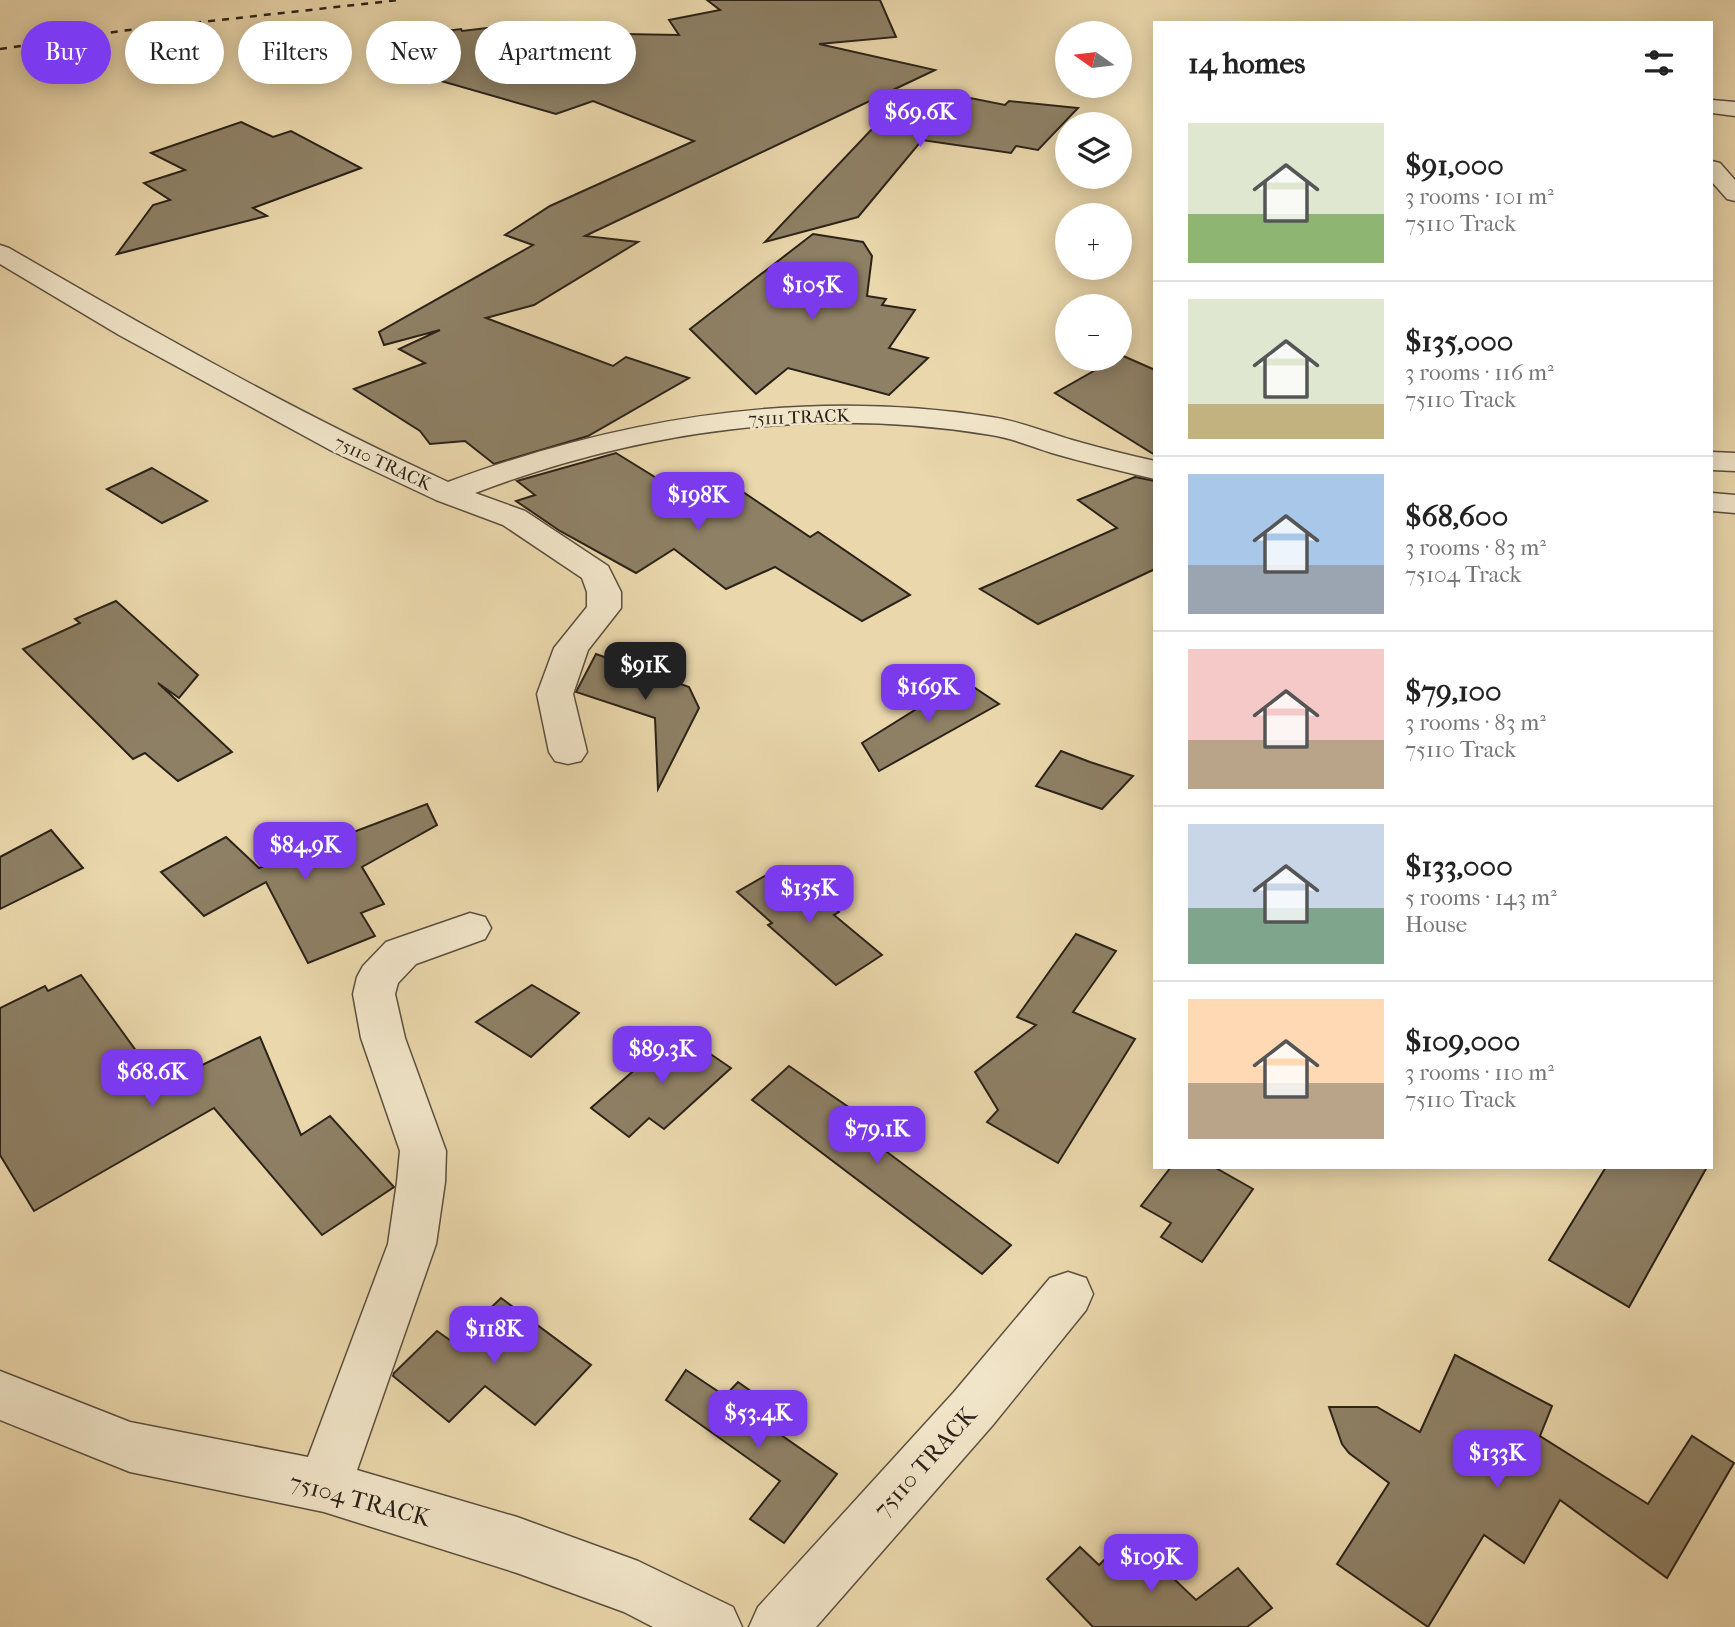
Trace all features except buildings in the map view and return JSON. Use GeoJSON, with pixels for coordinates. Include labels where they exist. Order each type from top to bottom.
{"type":"FeatureCollection","features":[{"type":"Feature","properties":{"kind":"street"},"geometry":{"type":"LineString","coordinates":[[1713,107],[1735,109]]}},
{"type":"Feature","properties":{"kind":"street"},"geometry":{"type":"LineString","coordinates":[[1713,170],[1735,194]]}},
{"type":"Feature","properties":{"kind":"street","name":"75110 TRACK"},"geometry":{"type":"LineString","coordinates":[[0,253],[129,329],[343,445],[447,493],[514,518],[596,573],[602,583],[604,608],[571,648],[555,694],[568,752]]}},
{"type":"Feature","properties":{"kind":"street","name":"75111 TRACK"},"geometry":{"type":"LineString","coordinates":[[447,493],[505,469],[664,428],[828,414],[915,415],[995,426],[1092,456],[1153,470]]}},
{"type":"Feature","properties":{"kind":"street"},"geometry":{"type":"LineString","coordinates":[[1713,461],[1735,462]]}},
{"type":"Feature","properties":{"kind":"street"},"geometry":{"type":"LineString","coordinates":[[1713,502],[1735,504]]}},
{"type":"Feature","properties":{"kind":"street"},"geometry":{"type":"LineString","coordinates":[[324,1486],[412,1244],[421,1182],[423,1151],[383,1038],[374,994],[378,977],[401,953],[470,928]]}},
{"type":"Feature","properties":{"kind":"street","name":"75110 TRACK"},"geometry":{"type":"LineString","coordinates":[[778,1627],[973,1409],[1068,1294]]}},
{"type":"Feature","properties":{"kind":"street","name":"75104 TRACK"},"geometry":{"type":"LineString","coordinates":[[0,1395],[130,1447],[324,1486],[517,1545],[638,1589],[713,1627]]}},
{"type":"Feature","properties":{"kind":"railway"},"geometry":{"type":"LineString","coordinates":[[0,49],[121,31],[399,0]]}}]}
